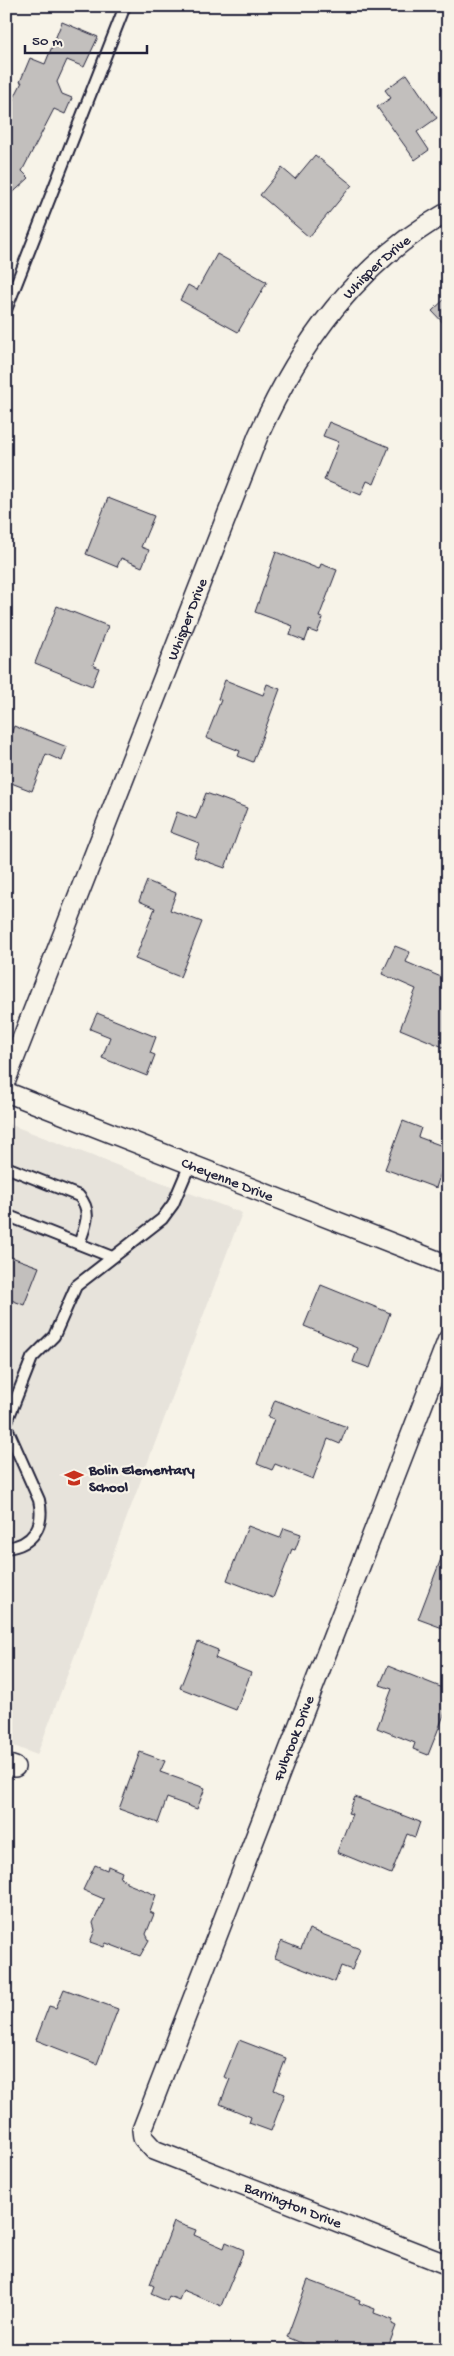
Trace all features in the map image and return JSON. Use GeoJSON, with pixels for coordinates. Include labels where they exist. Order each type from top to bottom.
{"type":"FeatureCollection","features":[{"type":"Feature","properties":{"kind":"street","name":"Whisper Drive"},"geometry":{"type":"LineString","coordinates":[[6,1080],[258,436],[274,402],[311,338],[350,290],[404,242],[448,212]]}},
{"type":"Feature","properties":{"kind":"street","name":"Cheyenne Drive"},"geometry":{"type":"LineString","coordinates":[[6,1092],[448,1265]]}},
{"type":"Feature","properties":{"kind":"street","name":"Fulbrook Drive"},"geometry":{"type":"LineString","coordinates":[[143,2138],[144,2120],[448,1339]]}},
{"type":"Feature","properties":{"kind":"street","name":"Barrington Drive"},"geometry":{"type":"LineString","coordinates":[[143,2138],[154,2150],[448,2265]]}},
{"type":"Feature","properties":{"kind":"lane"},"geometry":{"type":"LineString","coordinates":[[6,310],[9,297],[125,6]]}},
{"type":"Feature","properties":{"kind":"lane"},"geometry":{"type":"LineString","coordinates":[[6,1548],[18,1547],[28,1541],[41,1523],[42,1511],[39,1500],[6,1425],[32,1358],[54,1336],[71,1293],[76,1286],[162,1219],[173,1204],[190,1164]]}},
{"type":"Feature","properties":{"kind":"lane"},"geometry":{"type":"LineString","coordinates":[[6,1167],[79,1196],[84,1202],[88,1218],[78,1244]]}},
{"type":"Feature","properties":{"kind":"lane"},"geometry":{"type":"LineString","coordinates":[[6,1215],[112,1257]]}},
{"type":"Feature","properties":{"kind":"shaded area","name":"Bolin Elementary School"},"geometry":{"type":"Polygon","coordinates":[[[6,1123],[242,1213],[37,1755],[6,1743],[6,1123]]]}},
{"type":"Feature","properties":{"kind":"building"},"geometry":{"type":"Polygon","coordinates":[[[62,22],[98,37],[84,67],[67,60],[57,82],[62,94],[72,98],[65,114],[54,109],[22,171],[29,178],[6,199],[6,114],[22,82],[20,82],[30,58],[45,64],[62,22]]]}},
{"type":"Feature","properties":{"kind":"building"},"geometry":{"type":"Polygon","coordinates":[[[407,74],[437,118],[417,132],[429,150],[415,160],[377,107],[391,98],[385,90],[407,74]]]}},
{"type":"Feature","properties":{"kind":"building"},"geometry":{"type":"Polygon","coordinates":[[[315,155],[352,185],[309,237],[260,195],[282,168],[295,179],[315,155]]]}},
{"type":"Feature","properties":{"kind":"building"},"geometry":{"type":"Polygon","coordinates":[[[217,254],[267,282],[238,332],[180,300],[188,285],[197,290],[217,254]]]}},
{"type":"Feature","properties":{"kind":"building"},"geometry":{"type":"Polygon","coordinates":[[[448,296],[448,328],[432,311],[448,296]]]}},
{"type":"Feature","properties":{"kind":"building"},"geometry":{"type":"Polygon","coordinates":[[[329,422],[389,447],[374,484],[367,481],[361,495],[324,480],[339,442],[323,436],[329,422]]]}},
{"type":"Feature","properties":{"kind":"building"},"geometry":{"type":"Polygon","coordinates":[[[108,498],[154,516],[141,547],[149,550],[142,567],[121,558],[117,567],[86,554],[108,498]]]}},
{"type":"Feature","properties":{"kind":"building"},"geometry":{"type":"Polygon","coordinates":[[[276,552],[319,569],[321,564],[337,570],[319,617],[323,618],[317,633],[309,630],[305,641],[290,635],[293,626],[255,612],[276,552]]]}},
{"type":"Feature","properties":{"kind":"building"},"geometry":{"type":"Polygon","coordinates":[[[57,606],[108,626],[93,665],[99,668],[92,686],[35,663],[57,606]]]}},
{"type":"Feature","properties":{"kind":"building"},"geometry":{"type":"Polygon","coordinates":[[[225,680],[263,695],[267,684],[280,689],[253,762],[238,756],[240,751],[206,738],[221,700],[218,699],[225,680]]]}},
{"type":"Feature","properties":{"kind":"building"},"geometry":{"type":"Polygon","coordinates":[[[14,726],[67,747],[62,761],[46,754],[32,791],[6,781],[6,746],[14,726]]]}},
{"type":"Feature","properties":{"kind":"building"},"geometry":{"type":"Polygon","coordinates":[[[206,793],[247,808],[225,868],[194,857],[199,843],[170,832],[177,812],[196,819],[206,793]]]}},
{"type":"Feature","properties":{"kind":"building"},"geometry":{"type":"Polygon","coordinates":[[[147,881],[176,893],[170,910],[202,922],[180,977],[135,959],[155,908],[139,901],[147,881]]]}},
{"type":"Feature","properties":{"kind":"building"},"geometry":{"type":"Polygon","coordinates":[[[395,946],[410,952],[406,962],[448,980],[448,1049],[400,1029],[416,989],[382,974],[395,946]]]}},
{"type":"Feature","properties":{"kind":"building"},"geometry":{"type":"Polygon","coordinates":[[[97,1013],[156,1037],[150,1053],[155,1055],[147,1076],[102,1058],[110,1037],[90,1029],[97,1013]]]}},
{"type":"Feature","properties":{"kind":"building"},"geometry":{"type":"Polygon","coordinates":[[[403,1121],[421,1128],[418,1137],[448,1148],[448,1168],[443,1166],[436,1188],[385,1169],[403,1121]]]}},
{"type":"Feature","properties":{"kind":"building"},"geometry":{"type":"Polygon","coordinates":[[[6,1255],[39,1267],[24,1305],[6,1298],[6,1255]]]}},
{"type":"Feature","properties":{"kind":"building"},"geometry":{"type":"Polygon","coordinates":[[[321,1285],[390,1313],[370,1368],[353,1362],[358,1348],[304,1326],[321,1285]]]}},
{"type":"Feature","properties":{"kind":"building"},"geometry":{"type":"Polygon","coordinates":[[[275,1400],[347,1427],[340,1444],[328,1439],[313,1479],[275,1464],[272,1470],[257,1464],[274,1419],[268,1417],[275,1400]]]}},
{"type":"Feature","properties":{"kind":"building"},"geometry":{"type":"Polygon","coordinates":[[[248,1526],[280,1538],[284,1528],[301,1534],[295,1550],[292,1549],[273,1598],[227,1580],[248,1526]]]}},
{"type":"Feature","properties":{"kind":"building"},"geometry":{"type":"Polygon","coordinates":[[[448,1543],[448,1630],[418,1619],[448,1543]]]}},
{"type":"Feature","properties":{"kind":"building"},"geometry":{"type":"Polygon","coordinates":[[[198,1642],[218,1650],[215,1658],[251,1673],[236,1710],[180,1688],[198,1642]]]}},
{"type":"Feature","properties":{"kind":"building"},"geometry":{"type":"Polygon","coordinates":[[[388,1666],[448,1690],[448,1705],[428,1755],[413,1749],[415,1743],[377,1728],[392,1689],[380,1685],[388,1666]]]}},
{"type":"Feature","properties":{"kind":"building"},"geometry":{"type":"Polygon","coordinates":[[[140,1752],[165,1761],[160,1772],[205,1788],[197,1809],[167,1798],[158,1823],[119,1809],[140,1752]]]}},
{"type":"Feature","properties":{"kind":"building"},"geometry":{"type":"Polygon","coordinates":[[[355,1797],[420,1822],[415,1837],[407,1834],[391,1874],[337,1852],[352,1814],[348,1813],[355,1797]]]}},
{"type":"Feature","properties":{"kind":"building"},"geometry":{"type":"Polygon","coordinates":[[[95,1865],[107,1870],[108,1866],[122,1872],[120,1878],[126,1881],[126,1883],[156,1895],[150,1912],[154,1914],[146,1934],[149,1940],[140,1956],[106,1943],[104,1947],[90,1942],[95,1930],[93,1923],[104,1899],[83,1890],[95,1865]]]}},
{"type":"Feature","properties":{"kind":"building"},"geometry":{"type":"Polygon","coordinates":[[[309,1929],[360,1949],[352,1970],[341,1966],[335,1982],[275,1958],[281,1941],[301,1949],[309,1929]]]}},
{"type":"Feature","properties":{"kind":"building"},"geometry":{"type":"Polygon","coordinates":[[[64,1989],[118,2009],[97,2064],[36,2040],[49,2006],[56,2008],[64,1989]]]}},
{"type":"Feature","properties":{"kind":"building"},"geometry":{"type":"Polygon","coordinates":[[[239,2040],[286,2058],[274,2090],[285,2094],[271,2131],[249,2123],[251,2117],[220,2104],[230,2079],[224,2077],[239,2040]]]}},
{"type":"Feature","properties":{"kind":"building"},"geometry":{"type":"Polygon","coordinates":[[[174,2222],[196,2230],[194,2235],[224,2248],[226,2242],[244,2250],[221,2306],[183,2290],[179,2300],[169,2296],[167,2301],[151,2294],[154,2286],[150,2284],[174,2222]]]}},
{"type":"Feature","properties":{"kind":"building"},"geometry":{"type":"Polygon","coordinates":[[[308,2280],[360,2300],[359,2303],[375,2309],[374,2313],[393,2320],[392,2324],[396,2326],[387,2350],[334,2350],[323,2345],[321,2350],[318,2350],[287,2337],[308,2280]]]}},
{"type":"Feature","properties":{"kind":"place","name":"Bolin Elementary School"},"geometry":{"type":"Point","coordinates":[74,1478]}}]}
